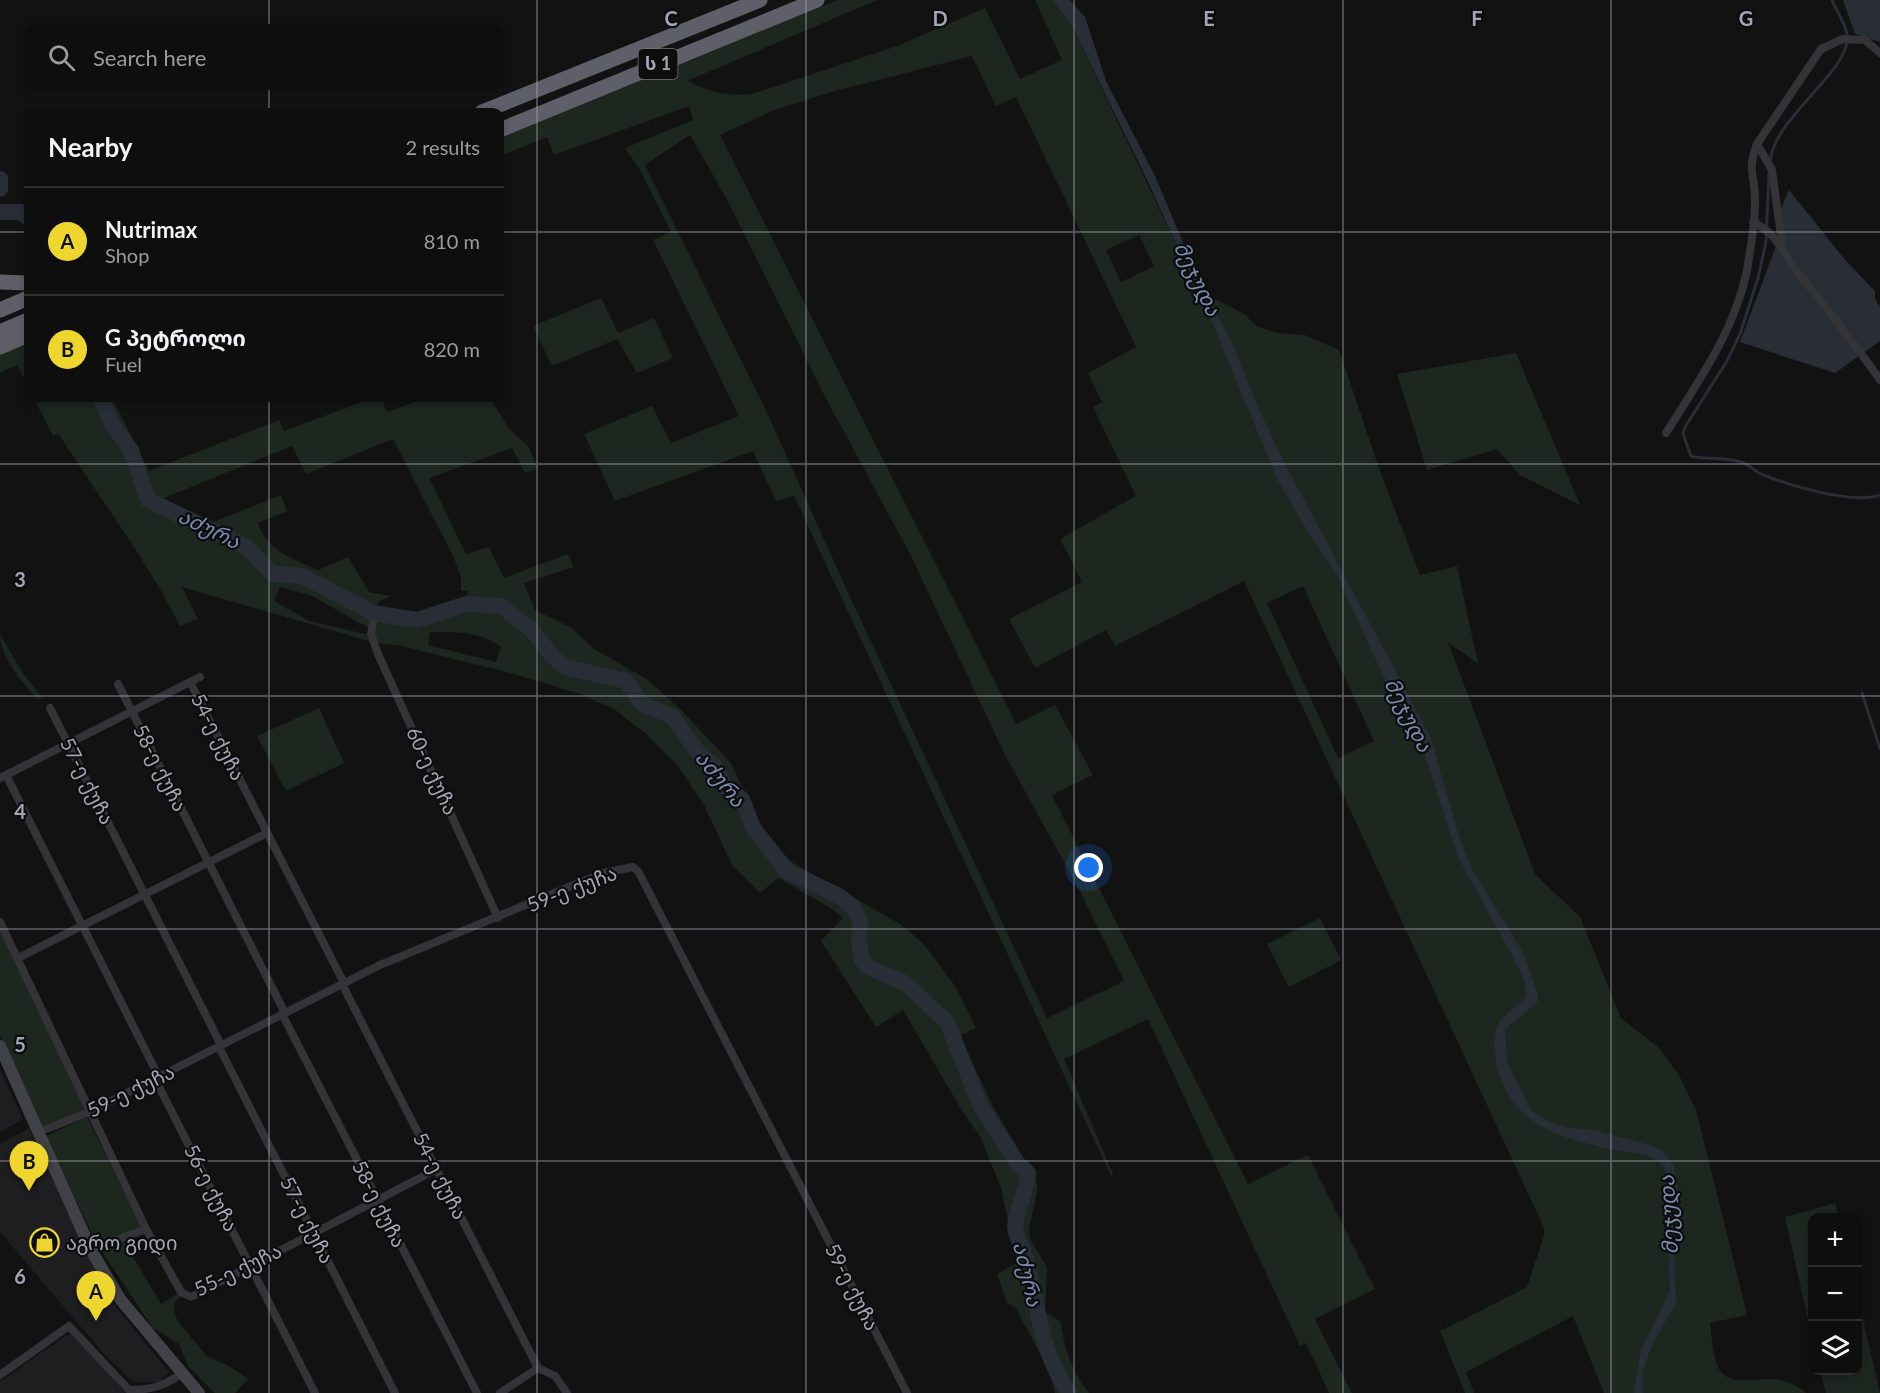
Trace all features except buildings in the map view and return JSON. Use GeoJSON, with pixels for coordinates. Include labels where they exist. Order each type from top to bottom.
{"type":"FeatureCollection","features":[{"type":"Feature","properties":{"kind":"highway","name":"ს 1"},"geometry":{"type":"LineString","coordinates":[[492,108],[760,0]]}},
{"type":"Feature","properties":{"kind":"highway","name":"ს 1"},"geometry":{"type":"LineString","coordinates":[[504,127],[817,0]]}},
{"type":"Feature","properties":{"kind":"highway"},"geometry":{"type":"LineString","coordinates":[[0,282],[24,282]]}},
{"type":"Feature","properties":{"kind":"highway"},"geometry":{"type":"LineString","coordinates":[[0,310],[24,300]]}},
{"type":"Feature","properties":{"kind":"highway"},"geometry":{"type":"LineString","coordinates":[[0,332],[24,322]]}},
{"type":"Feature","properties":{"kind":"highway"},"geometry":{"type":"LineString","coordinates":[[0,347],[24,337]]}},
{"type":"Feature","properties":{"kind":"main road"},"geometry":{"type":"LineString","coordinates":[[0,1046],[91,1250],[120,1299],[199,1393]]}},
{"type":"Feature","properties":{"kind":"street"},"geometry":{"type":"LineString","coordinates":[[1666,433],[1719,347],[1737,305],[1749,261],[1755,201],[1750,161],[1757,144],[1821,49],[1843,39],[1865,40],[1880,53]]}},
{"type":"Feature","properties":{"kind":"street"},"geometry":{"type":"LineString","coordinates":[[1757,144],[1773,170],[1782,246]]}},
{"type":"Feature","properties":{"kind":"street"},"geometry":{"type":"LineString","coordinates":[[1753,222],[1768,231],[1782,246],[1794,267],[1880,380]]}},
{"type":"Feature","properties":{"kind":"street","name":"60-ე ქუჩა"},"geometry":{"type":"LineString","coordinates":[[373,623],[371,634],[378,654],[498,918]]}},
{"type":"Feature","properties":{"kind":"street","name":"54-ე ქუჩა"},"geometry":{"type":"LineString","coordinates":[[3,776],[200,677]]}},
{"type":"Feature","properties":{"kind":"street","name":"54-ე ქუჩა"},"geometry":{"type":"LineString","coordinates":[[190,682],[538,1368]]}},
{"type":"Feature","properties":{"kind":"street","name":"58-ე ქუჩა"},"geometry":{"type":"LineString","coordinates":[[118,684],[377,1200],[477,1393]]}},
{"type":"Feature","properties":{"kind":"street","name":"57-ე ქუჩა"},"geometry":{"type":"LineString","coordinates":[[50,708],[394,1393]]}},
{"type":"Feature","properties":{"kind":"street","name":"56-ე ქუჩა"},"geometry":{"type":"LineString","coordinates":[[3,776],[82,926],[315,1393]]}},
{"type":"Feature","properties":{"kind":"street"},"geometry":{"type":"LineString","coordinates":[[18,958],[267,833]]}},
{"type":"Feature","properties":{"kind":"street","name":"59-ე ქუჩა"},"geometry":{"type":"LineString","coordinates":[[39,1132],[89,1112],[380,964],[498,918],[603,873],[633,867],[638,871],[907,1393]]}},
{"type":"Feature","properties":{"kind":"street","name":"55-ე ქუჩა"},"geometry":{"type":"LineString","coordinates":[[0,922],[146,1229],[182,1292],[191,1297],[436,1169]]}},
{"type":"Feature","properties":{"kind":"street"},"geometry":{"type":"LineString","coordinates":[[91,1250],[146,1229]]}},
{"type":"Feature","properties":{"kind":"street"},"geometry":{"type":"LineString","coordinates":[[0,1375],[69,1326],[129,1390],[148,1390],[164,1386],[181,1374]]}},
{"type":"Feature","properties":{"kind":"street"},"geometry":{"type":"LineString","coordinates":[[500,1393],[538,1368],[555,1376],[567,1393]]}},
{"type":"Feature","properties":{"kind":"shaded area"},"geometry":{"type":"Polygon","coordinates":[[[838,0],[877,0],[687,81],[718,93],[752,94],[897,46],[985,8],[1020,79],[1062,60],[1035,0],[1052,0],[1071,24],[1198,290],[1244,314],[1256,326],[1277,333],[1305,335],[1339,350],[1381,474],[1420,575],[1457,566],[1478,664],[1448,642],[1535,874],[1580,917],[1621,1018],[1658,1047],[1679,1075],[1696,1110],[1747,1315],[1710,1323],[1717,1365],[1727,1377],[1741,1380],[1781,1380],[1806,1393],[1604,1393],[1573,1316],[1466,1372],[1474,1393],[1465,1393],[1440,1331],[1527,1287],[1544,1236],[1544,1228],[1244,581],[1115,646],[1106,630],[1035,668],[1009,619],[1082,582],[1060,539],[1136,496],[1093,407],[1102,402],[1088,373],[1136,347],[1016,97],[996,106],[972,56],[831,92],[772,111],[720,135],[1016,724],[1055,705],[1093,775],[1052,795],[1248,1184],[1308,1155],[1375,1289],[1315,1319],[1352,1393],[1329,1393],[1306,1343],[1300,1346],[1148,1019],[1064,1059],[1113,1174],[1111,1176],[794,496],[776,501],[753,451],[615,501],[584,434],[652,406],[671,443],[739,416],[653,240],[671,232],[639,168],[625,148],[693,120],[689,106],[554,155],[547,137],[504,154],[504,134],[838,0]],[[690,135],[645,165],[769,417],[845,586],[1047,1018],[1124,981],[1080,891],[1005,755],[911,556],[822,391],[730,205],[690,135]],[[1139,235],[1106,250],[1121,282],[1154,266],[1139,235]],[[1303,586],[1267,603],[1338,758],[1374,741],[1303,586]]]}},
{"type":"Feature","properties":{"kind":"shaded area"},"geometry":{"type":"Polygon","coordinates":[[[601,298],[618,333],[654,318],[673,358],[637,373],[617,339],[552,366],[533,326],[601,298]]]}},
{"type":"Feature","properties":{"kind":"shaded area"},"geometry":{"type":"Polygon","coordinates":[[[24,342],[24,379],[17,365],[0,373],[0,352],[24,342]]]}},
{"type":"Feature","properties":{"kind":"shaded area"},"geometry":{"type":"Polygon","coordinates":[[[1516,353],[1580,505],[1520,475],[1497,449],[1427,470],[1397,374],[1516,353]]]}},
{"type":"Feature","properties":{"kind":"shaded area"},"geometry":{"type":"Polygon","coordinates":[[[36,402],[101,402],[109,424],[129,452],[139,487],[147,502],[246,550],[271,577],[302,579],[374,615],[369,628],[312,596],[280,587],[274,601],[309,621],[370,635],[372,642],[182,587],[198,619],[180,626],[137,552],[58,433],[53,436],[36,402]]]}},
{"type":"Feature","properties":{"kind":"shaded area"},"geometry":{"type":"Polygon","coordinates":[[[106,402],[114,402],[149,471],[279,420],[284,431],[362,402],[383,402],[387,412],[415,402],[492,402],[509,429],[528,446],[538,468],[525,473],[512,448],[429,478],[466,554],[489,547],[504,578],[568,554],[574,567],[524,583],[535,610],[572,628],[594,649],[648,680],[684,713],[731,763],[768,840],[793,863],[900,924],[923,943],[957,989],[976,1028],[959,1036],[994,1108],[1032,1172],[1038,1187],[1029,1229],[1030,1239],[1047,1267],[1045,1312],[1061,1322],[1070,1359],[1089,1393],[1055,1393],[1049,1370],[1015,1307],[1007,1303],[997,1274],[1017,1263],[1001,1188],[981,1138],[961,1109],[903,1010],[876,1027],[821,941],[843,918],[829,907],[778,878],[760,893],[732,865],[704,805],[677,765],[645,733],[614,709],[580,694],[507,672],[401,646],[377,643],[374,634],[378,614],[417,620],[466,605],[468,591],[461,591],[461,578],[454,558],[393,439],[306,474],[292,446],[164,498],[211,523],[281,495],[287,511],[258,523],[268,541],[282,553],[318,570],[348,557],[369,592],[391,596],[380,601],[374,611],[302,573],[274,572],[246,543],[151,499],[133,448],[114,422],[106,402]],[[430,632],[428,645],[496,662],[501,647],[476,635],[430,632]]]}},
{"type":"Feature","properties":{"kind":"shaded area"},"geometry":{"type":"Polygon","coordinates":[[[0,634],[22,672],[42,698],[38,699],[13,669],[4,652],[0,634]]]}},
{"type":"Feature","properties":{"kind":"shaded area"},"geometry":{"type":"Polygon","coordinates":[[[319,708],[344,763],[286,791],[257,736],[319,708]]]}},
{"type":"Feature","properties":{"kind":"shaded area"},"geometry":{"type":"Polygon","coordinates":[[[1320,918],[1341,960],[1289,987],[1267,944],[1320,918]]]}},
{"type":"Feature","properties":{"kind":"shaded area"},"geometry":{"type":"Polygon","coordinates":[[[0,929],[89,1108],[41,1127],[0,1035],[0,929]]]}},
{"type":"Feature","properties":{"kind":"shaded area"},"geometry":{"type":"Polygon","coordinates":[[[0,1070],[23,1119],[0,1132],[0,1070]]]}},
{"type":"Feature","properties":{"kind":"shaded area"},"geometry":{"type":"Polygon","coordinates":[[[87,1117],[141,1227],[97,1245],[46,1136],[87,1117]]]}},
{"type":"Feature","properties":{"kind":"shaded area"},"geometry":{"type":"Polygon","coordinates":[[[29,1128],[115,1306],[169,1372],[159,1382],[133,1382],[105,1355],[0,1232],[0,1144],[29,1128]]]}},
{"type":"Feature","properties":{"kind":"shaded area"},"geometry":{"type":"Polygon","coordinates":[[[1835,1203],[1837,1213],[1808,1213],[1808,1319],[1785,1217],[1835,1203]]]}},
{"type":"Feature","properties":{"kind":"shaded area"},"geometry":{"type":"Polygon","coordinates":[[[122,1238],[161,1304],[179,1293],[181,1297],[175,1301],[174,1311],[178,1322],[207,1356],[227,1365],[248,1379],[235,1393],[215,1393],[188,1366],[179,1344],[152,1327],[99,1247],[122,1238]]]}},
{"type":"Feature","properties":{"kind":"shaded area"},"geometry":{"type":"Polygon","coordinates":[[[1862,1315],[1880,1393],[1826,1393],[1821,1375],[1862,1375],[1862,1315]]]}},
{"type":"Feature","properties":{"kind":"shaded area"},"geometry":{"type":"Polygon","coordinates":[[[76,1334],[125,1393],[0,1393],[0,1382],[65,1336],[76,1334]]]}},
{"type":"Feature","properties":{"kind":"water","name":"მეჯუდა"},"geometry":{"type":"Polygon","coordinates":[[[1052,0],[1070,0],[1085,17],[1106,81],[1155,176],[1204,292],[1230,338],[1256,403],[1284,462],[1431,738],[1460,840],[1472,869],[1524,954],[1538,996],[1537,1003],[1505,1029],[1507,1063],[1531,1110],[1548,1121],[1569,1128],[1594,1130],[1650,1145],[1662,1150],[1674,1165],[1678,1189],[1673,1212],[1676,1302],[1647,1358],[1642,1382],[1643,1393],[1634,1391],[1640,1353],[1670,1289],[1665,1169],[1652,1157],[1581,1142],[1546,1129],[1530,1119],[1506,1091],[1498,1071],[1494,1046],[1496,1032],[1503,1017],[1526,996],[1524,980],[1458,857],[1421,743],[1381,671],[1336,573],[1311,537],[1277,479],[1215,329],[1148,182],[1071,24],[1052,0]]]}},
{"type":"Feature","properties":{"kind":"water"},"geometry":{"type":"Polygon","coordinates":[[[1843,0],[1880,0],[1880,42],[1855,34],[1843,0]]]}},
{"type":"Feature","properties":{"kind":"water"},"geometry":{"type":"Polygon","coordinates":[[[1789,190],[1846,261],[1875,291],[1875,298],[1880,307],[1880,341],[1835,373],[1740,342],[1782,230],[1779,213],[1789,190]]]}},
{"type":"Feature","properties":{"kind":"waterway"},"geometry":{"type":"LineString","coordinates":[[1770,162],[1775,145],[1785,128],[1838,63],[1846,48],[1846,30],[1832,0]]}},
{"type":"Feature","properties":{"kind":"waterway"},"geometry":{"type":"LineString","coordinates":[[1769,172],[1766,242],[1758,278],[1740,334],[1727,361],[1685,427],[1683,434],[1691,456],[1736,460],[1758,473],[1803,488],[1838,496],[1880,495]]}},
{"type":"Feature","properties":{"kind":"waterway","name":"აძურა"},"geometry":{"type":"LineString","coordinates":[[0,179],[0,189]]}},
{"type":"Feature","properties":{"kind":"waterway","name":"აძურა"},"geometry":{"type":"LineString","coordinates":[[0,212],[21,212],[24,215]]}},
{"type":"Feature","properties":{"kind":"waterway","name":"აძურა"},"geometry":{"type":"LineString","coordinates":[[103,402],[111,423],[131,450],[148,500],[247,547],[273,574],[302,576],[373,613],[417,620],[466,604],[501,606],[532,630],[552,656],[565,667],[626,681],[641,703],[673,717],[699,754],[716,767],[724,787],[742,799],[753,828],[787,871],[839,896],[853,907],[860,922],[859,943],[862,960],[868,967],[905,983],[947,1022],[981,1107],[1017,1163],[1028,1173],[1015,1227],[1026,1258],[1046,1346],[1069,1393]]}},
{"type":"Feature","properties":{"kind":"waterway"},"geometry":{"type":"LineString","coordinates":[[1862,693],[1880,749]]}},
{"type":"Feature","properties":{"kind":"place","name":"G პეტროლი"},"geometry":{"type":"Point","coordinates":[29,1191]}},
{"type":"Feature","properties":{"kind":"place","name":"აგრო გიდი"},"geometry":{"type":"Point","coordinates":[45,1243]}},
{"type":"Feature","properties":{"kind":"place","name":"Nutrimax"},"geometry":{"type":"Point","coordinates":[96,1321]}}]}
